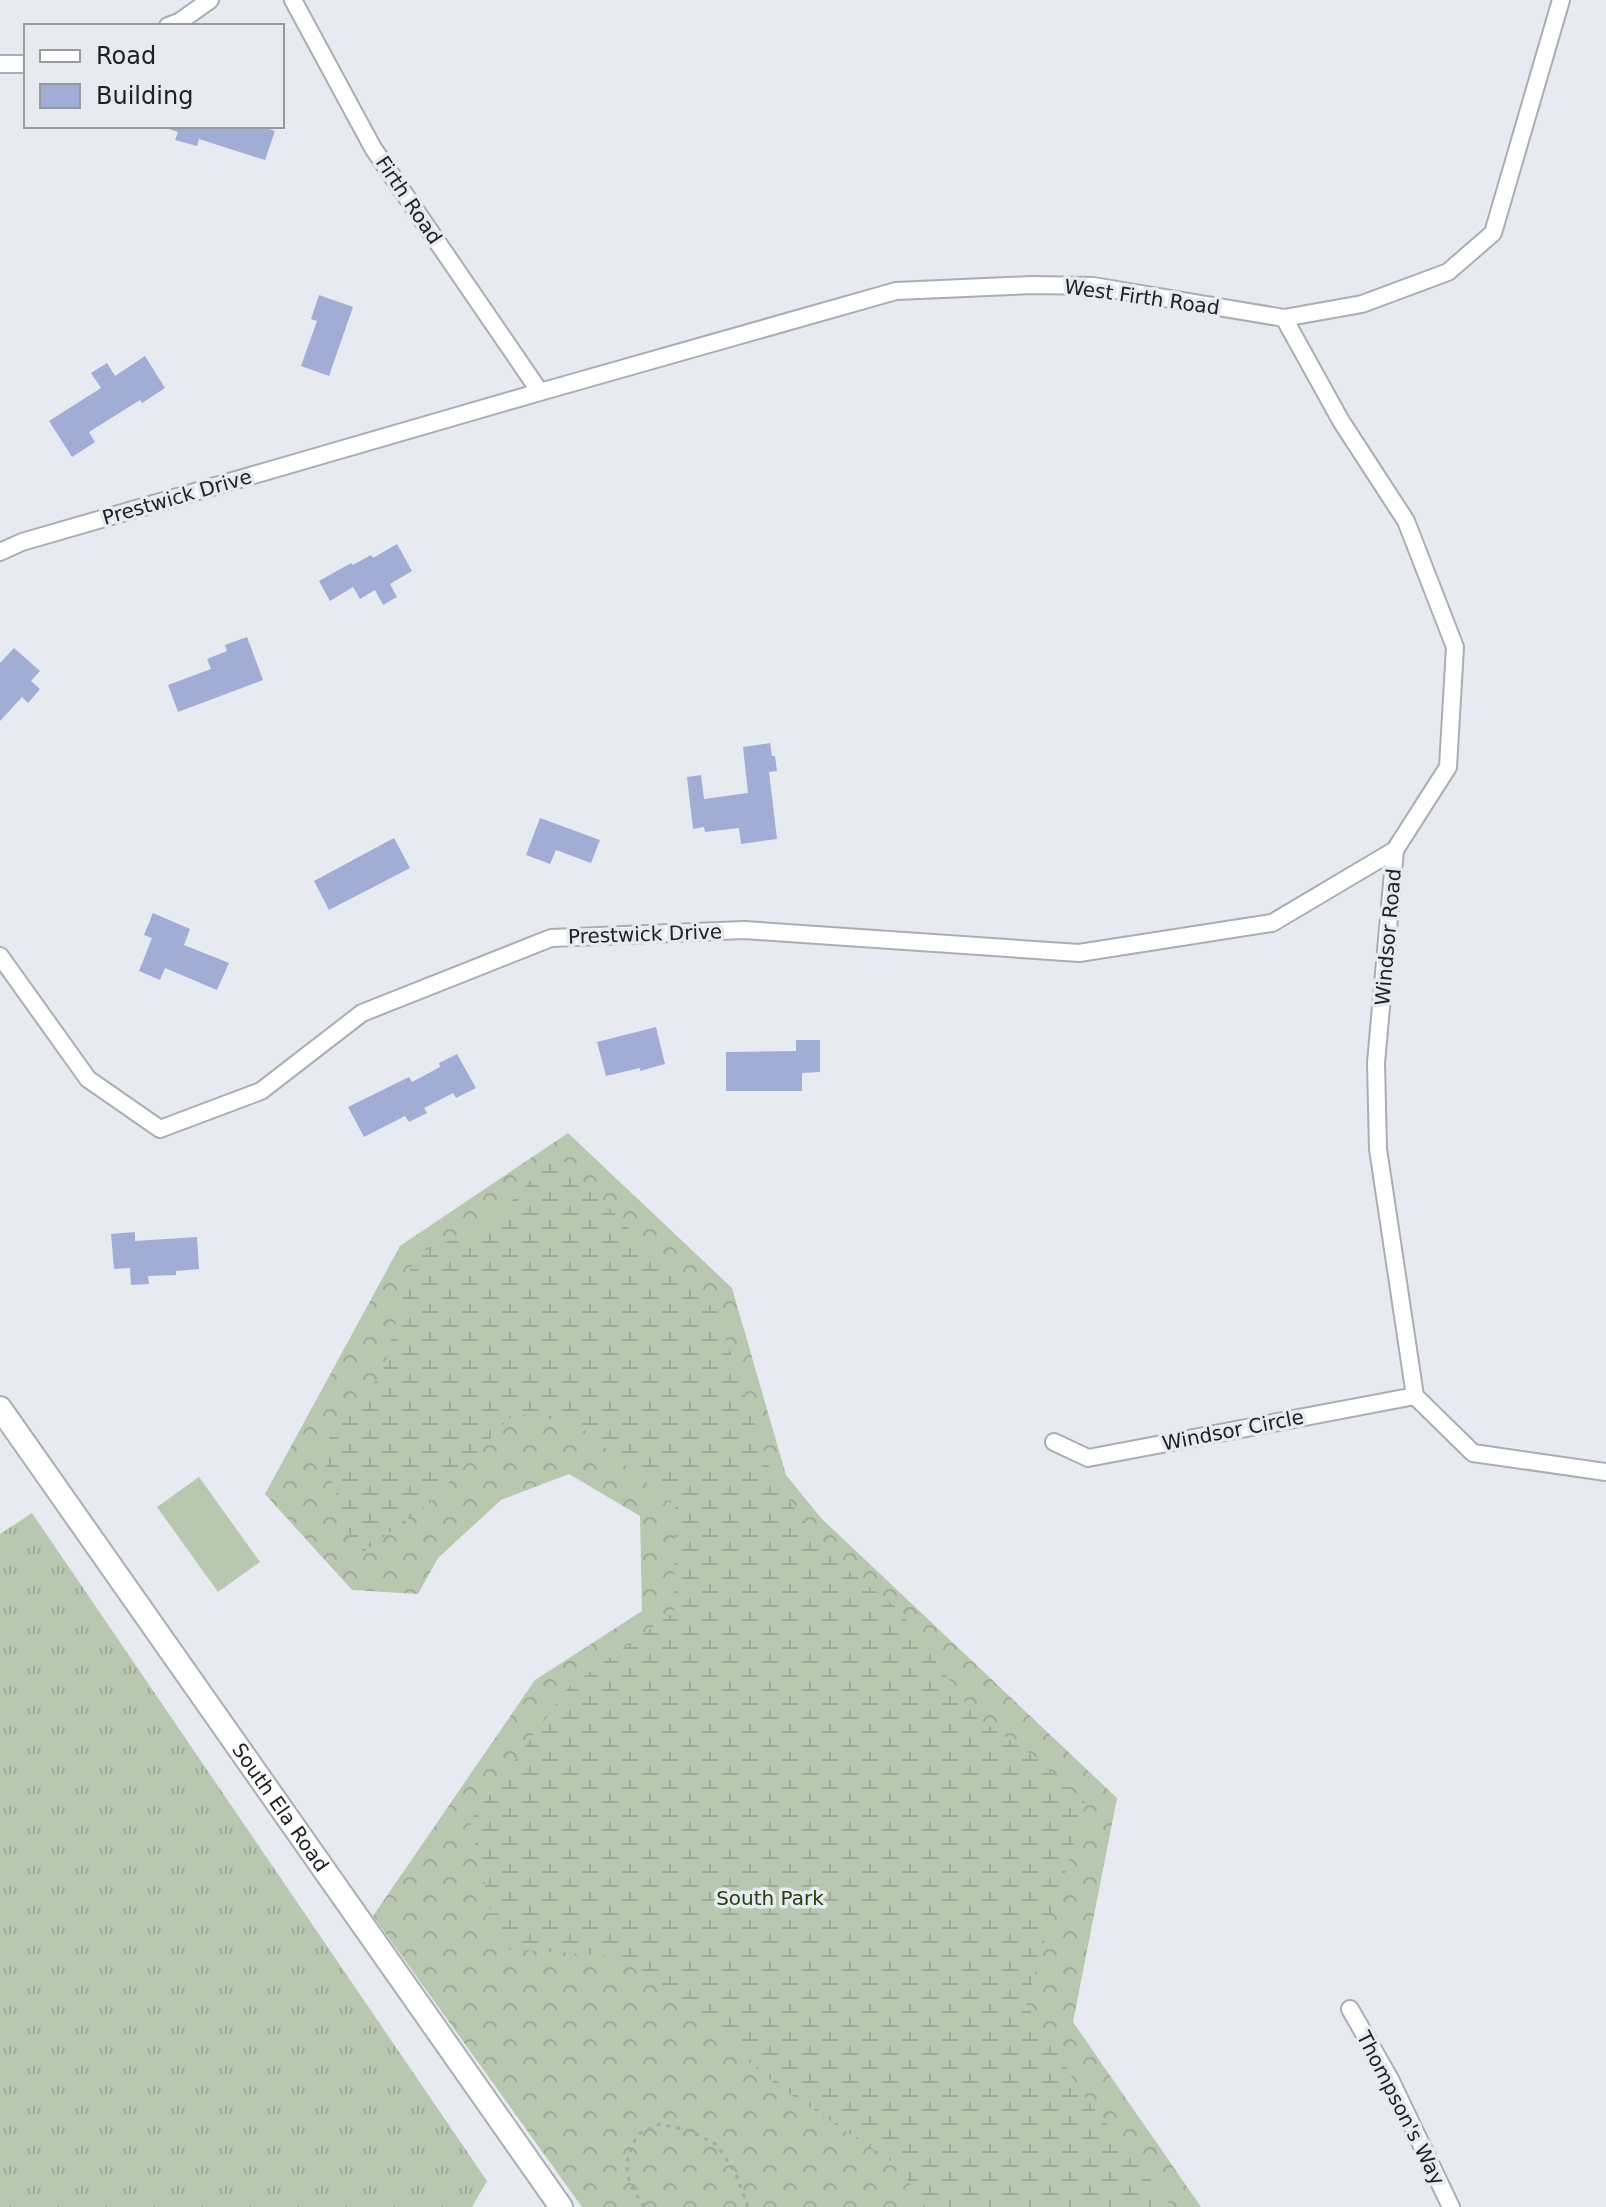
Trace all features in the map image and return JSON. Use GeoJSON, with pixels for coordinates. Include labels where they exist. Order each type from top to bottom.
{"type":"FeatureCollection","features":[{"type":"Feature","properties":{"kind":"main road","name":"South Ela Road"},"geometry":{"type":"LineString","coordinates":[[0,1408],[561,2207]]}},
{"type":"Feature","properties":{"kind":"street"},"geometry":{"type":"LineString","coordinates":[[174,24],[210,0]]}},
{"type":"Feature","properties":{"kind":"street","name":"Firth Road"},"geometry":{"type":"LineString","coordinates":[[293,0],[373,148],[540,392]]}},
{"type":"Feature","properties":{"kind":"street","name":"West Firth Road"},"geometry":{"type":"LineString","coordinates":[[540,392],[896,291],[1024,285],[1093,286],[1284,318],[1362,304],[1448,272],[1493,233],[1561,0]]}},
{"type":"Feature","properties":{"kind":"street"},"geometry":{"type":"LineString","coordinates":[[0,64],[24,64]]}},
{"type":"Feature","properties":{"kind":"street","name":"Windsor Road"},"geometry":{"type":"LineString","coordinates":[[1284,318],[1341,421],[1406,521],[1455,647],[1448,767],[1395,850],[1376,1063],[1378,1149],[1415,1396]]}},
{"type":"Feature","properties":{"kind":"street","name":"Prestwick Drive"},"geometry":{"type":"LineString","coordinates":[[0,552],[35,538],[540,392]]}},
{"type":"Feature","properties":{"kind":"street","name":"Prestwick Drive"},"geometry":{"type":"LineString","coordinates":[[0,956],[88,1079],[160,1129],[261,1091],[362,1013],[551,938],[744,930],[1079,953],[1272,923],[1395,850]]}},
{"type":"Feature","properties":{"kind":"street"},"geometry":{"type":"LineString","coordinates":[[1415,1396],[1473,1453],[1606,1472]]}},
{"type":"Feature","properties":{"kind":"street","name":"Windsor Circle"},"geometry":{"type":"LineString","coordinates":[[1054,1442],[1088,1458],[1415,1396]]}},
{"type":"Feature","properties":{"kind":"street","name":"Thompson's Way"},"geometry":{"type":"LineString","coordinates":[[1350,2009],[1390,2079],[1451,2207]]}},
{"type":"Feature","properties":{"kind":"path"},"geometry":{"type":"LineString","coordinates":[[644,2207],[628,2182],[627,2156],[638,2134],[660,2124],[691,2131],[717,2145],[735,2172],[748,2207]]}},
{"type":"Feature","properties":{"kind":"green space","name":"South Park"},"geometry":{"type":"Polygon","coordinates":[[[568,1133],[732,1288],[786,1475],[821,1518],[1117,1798],[1073,2022],[1201,2207],[582,2207],[373,1916],[535,1680],[642,1611],[640,1516],[569,1474],[501,1500],[438,1558],[418,1594],[352,1590],[265,1494],[400,1246],[568,1133]]]}},
{"type":"Feature","properties":{"kind":"green space","name":"South Park"},"geometry":{"type":"Polygon","coordinates":[[[556,1153],[646,1246],[717,1312],[773,1478],[829,1555],[898,1609],[976,1717],[1038,1759],[1086,1803],[1026,2004],[1084,2096],[1172,2207],[926,2207],[898,2166],[778,2086],[621,1956],[500,1949],[470,1821],[569,1687],[674,1612],[675,1507],[577,1423],[514,1413],[430,1503],[357,1556],[320,1449],[382,1373],[415,1254],[490,1225],[556,1153]]]}},
{"type":"Feature","properties":{"kind":"green space"},"geometry":{"type":"Polygon","coordinates":[[[199,1477],[260,1562],[218,1592],[157,1507],[199,1477]]]}},
{"type":"Feature","properties":{"kind":"green space"},"geometry":{"type":"Polygon","coordinates":[[[32,1513],[487,2181],[472,2207],[0,2207],[0,1534],[32,1513]]]}},
{"type":"Feature","properties":{"kind":"building"},"geometry":{"type":"Polygon","coordinates":[[[266,128],[275,131],[265,160],[199,139],[197,146],[175,140],[178,132],[169,129],[266,128]]]}},
{"type":"Feature","properties":{"kind":"building"},"geometry":{"type":"Polygon","coordinates":[[[319,295],[353,307],[329,376],[301,366],[317,321],[311,319],[319,295]]]}},
{"type":"Feature","properties":{"kind":"building"},"geometry":{"type":"Polygon","coordinates":[[[145,356],[165,388],[89,432],[95,442],[72,457],[49,421],[101,388],[91,373],[107,363],[115,376],[145,356]]]}},
{"type":"Feature","properties":{"kind":"building"},"geometry":{"type":"Polygon","coordinates":[[[397,544],[412,571],[390,584],[397,597],[383,605],[375,590],[360,599],[353,587],[330,601],[319,581],[351,563],[353,565],[371,555],[373,558],[397,544]]]}},
{"type":"Feature","properties":{"kind":"building"},"geometry":{"type":"Polygon","coordinates":[[[247,637],[263,680],[178,712],[168,685],[211,669],[207,659],[227,651],[225,645],[247,637]]]}},
{"type":"Feature","properties":{"kind":"building"},"geometry":{"type":"Polygon","coordinates":[[[14,648],[40,671],[31,681],[40,689],[28,703],[22,697],[0,721],[0,663],[14,648]]]}},
{"type":"Feature","properties":{"kind":"building"},"geometry":{"type":"Polygon","coordinates":[[[770,743],[777,771],[769,772],[777,839],[741,844],[739,828],[705,832],[704,827],[693,829],[687,777],[701,775],[704,799],[748,793],[743,747],[770,743]]]}},
{"type":"Feature","properties":{"kind":"building"},"geometry":{"type":"Polygon","coordinates":[[[540,818],[600,840],[591,863],[556,850],[550,864],[526,855],[540,818]]]}},
{"type":"Feature","properties":{"kind":"building"},"geometry":{"type":"Polygon","coordinates":[[[394,838],[410,868],[329,910],[314,881],[394,838]]]}},
{"type":"Feature","properties":{"kind":"building"},"geometry":{"type":"Polygon","coordinates":[[[153,913],[190,929],[184,945],[229,963],[217,990],[165,968],[160,980],[139,971],[152,938],[144,935],[153,913]]]}},
{"type":"Feature","properties":{"kind":"building"},"geometry":{"type":"Polygon","coordinates":[[[656,1027],[665,1064],[606,1076],[597,1042],[656,1027]]]}},
{"type":"Feature","properties":{"kind":"building"},"geometry":{"type":"Polygon","coordinates":[[[796,1040],[820,1040],[820,1072],[802,1073],[802,1091],[726,1091],[726,1052],[796,1051],[796,1040]]]}},
{"type":"Feature","properties":{"kind":"building"},"geometry":{"type":"Polygon","coordinates":[[[457,1054],[476,1088],[456,1098],[453,1093],[424,1108],[427,1113],[409,1122],[405,1116],[364,1137],[348,1107],[409,1077],[412,1082],[457,1054]]]}},
{"type":"Feature","properties":{"kind":"building"},"geometry":{"type":"Polygon","coordinates":[[[135,1232],[135,1241],[197,1237],[199,1269],[176,1271],[176,1275],[148,1276],[149,1284],[131,1285],[130,1268],[114,1269],[111,1234],[135,1232]]]}}]}
